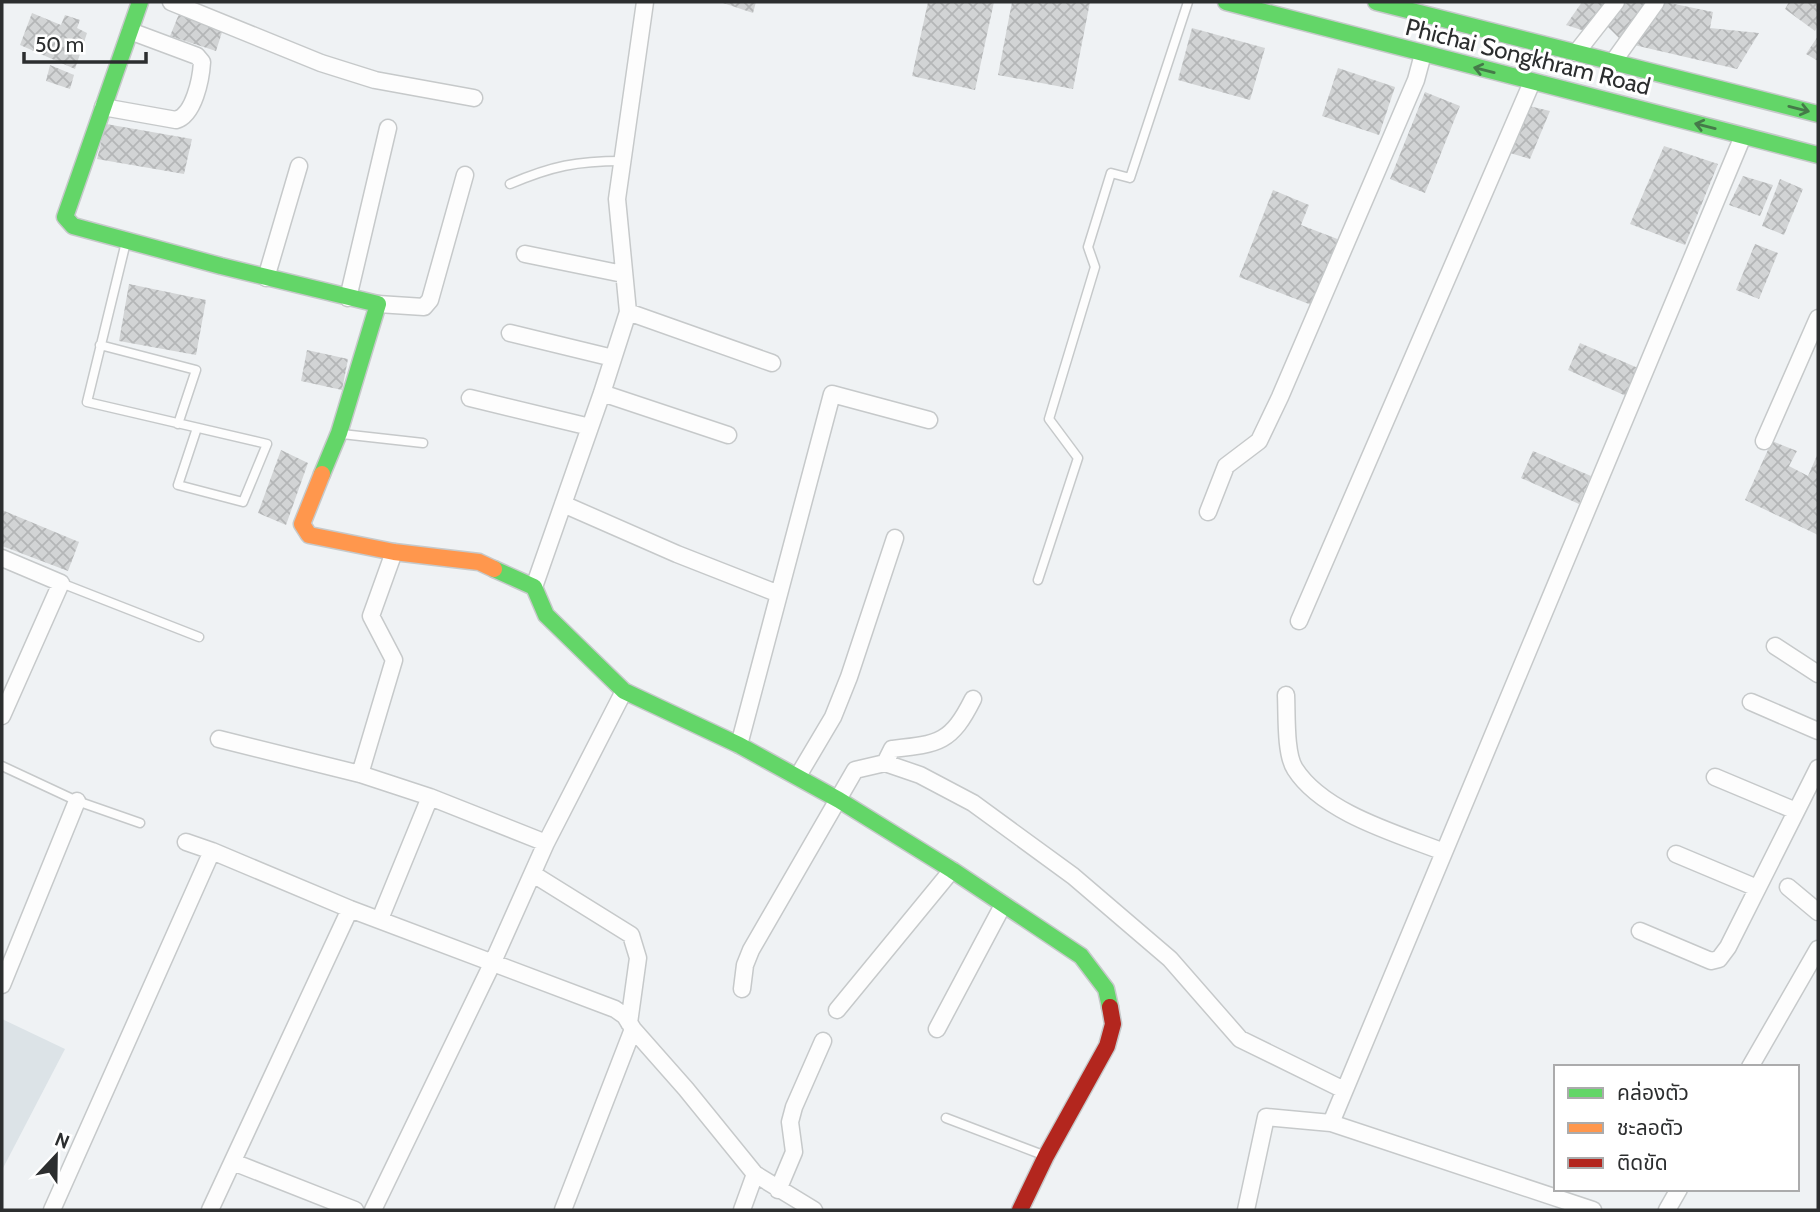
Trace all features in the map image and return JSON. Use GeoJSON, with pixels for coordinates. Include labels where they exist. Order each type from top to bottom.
{"type":"FeatureCollection","features":[{"type":"Feature","properties":{"kind":"street"},"geometry":{"type":"LineString","coordinates":[[141,2],[65,217],[73,226],[348,298],[378,304],[424,307],[428,304],[465,175]]}},
{"type":"Feature","properties":{"kind":"street"},"geometry":{"type":"LineString","coordinates":[[171,2],[321,63],[375,80],[474,98]]}},
{"type":"Feature","properties":{"kind":"street"},"geometry":{"type":"LineString","coordinates":[[534,587],[628,312],[617,199],[645,2]]}},
{"type":"Feature","properties":{"kind":"street","name":"Phichai Songkhram Road"},"geometry":{"type":"LineString","coordinates":[[1226,2],[1818,155]]}},
{"type":"Feature","properties":{"kind":"street"},"geometry":{"type":"LineString","coordinates":[[1576,53],[1616,2]]}},
{"type":"Feature","properties":{"kind":"street"},"geometry":{"type":"LineString","coordinates":[[1613,62],[1656,2]]}},
{"type":"Feature","properties":{"kind":"street","name":"Phichai Songkhram Road"},"geometry":{"type":"LineString","coordinates":[[1383,3],[1818,114]]}},
{"type":"Feature","properties":{"kind":"street"},"geometry":{"type":"LineString","coordinates":[[103,107],[176,120],[184,118],[189,111],[202,71],[202,62],[197,56],[130,31]]}},
{"type":"Feature","properties":{"kind":"street"},"geometry":{"type":"LineString","coordinates":[[1208,512],[1226,466],[1256,444],[1280,397],[1416,80],[1423,54]]}},
{"type":"Feature","properties":{"kind":"street"},"geometry":{"type":"LineString","coordinates":[[1299,621],[1532,82]]}},
{"type":"Feature","properties":{"kind":"street"},"geometry":{"type":"LineString","coordinates":[[348,298],[388,128]]}},
{"type":"Feature","properties":{"kind":"street"},"geometry":{"type":"LineString","coordinates":[[1331,1123],[1743,136]]}},
{"type":"Feature","properties":{"kind":"street"},"geometry":{"type":"LineString","coordinates":[[266,278],[299,166]]}},
{"type":"Feature","properties":{"kind":"street"},"geometry":{"type":"LineString","coordinates":[[525,254],[623,274]]}},
{"type":"Feature","properties":{"kind":"street"},"geometry":{"type":"LineString","coordinates":[[378,304],[339,433],[302,524],[309,535],[394,552],[479,562],[534,587],[546,615],[624,691],[738,745],[839,800],[952,870],[1081,956],[1106,989],[1113,1024],[1107,1046],[1046,1156],[1020,1210]]}},
{"type":"Feature","properties":{"kind":"street"},"geometry":{"type":"LineString","coordinates":[[628,312],[772,363]]}},
{"type":"Feature","properties":{"kind":"street"},"geometry":{"type":"LineString","coordinates":[[1764,441],[1818,318]]}},
{"type":"Feature","properties":{"kind":"street"},"geometry":{"type":"LineString","coordinates":[[510,333],[613,358]]}},
{"type":"Feature","properties":{"kind":"street"},"geometry":{"type":"LineString","coordinates":[[602,393],[728,435]]}},
{"type":"Feature","properties":{"kind":"street"},"geometry":{"type":"LineString","coordinates":[[738,745],[832,394],[929,420]]}},
{"type":"Feature","properties":{"kind":"street"},"geometry":{"type":"LineString","coordinates":[[470,398],[590,427]]}},
{"type":"Feature","properties":{"kind":"street"},"geometry":{"type":"LineString","coordinates":[[563,504],[677,554],[779,594]]}},
{"type":"Feature","properties":{"kind":"street"},"geometry":{"type":"LineString","coordinates":[[798,776],[833,717],[895,538]]}},
{"type":"Feature","properties":{"kind":"street"},"geometry":{"type":"LineString","coordinates":[[360,774],[394,660],[370,616],[394,552]]}},
{"type":"Feature","properties":{"kind":"street"},"geometry":{"type":"LineString","coordinates":[[2,558],[61,583],[2,716]]}},
{"type":"Feature","properties":{"kind":"street"},"geometry":{"type":"LineString","coordinates":[[1775,646],[1818,674]]}},
{"type":"Feature","properties":{"kind":"street"},"geometry":{"type":"LineString","coordinates":[[373,1210],[492,964],[546,843],[624,691]]}},
{"type":"Feature","properties":{"kind":"street"},"geometry":{"type":"LineString","coordinates":[[1286,695],[1290,754],[1294,769],[1311,786],[1349,814],[1444,852]]}},
{"type":"Feature","properties":{"kind":"street"},"geometry":{"type":"LineString","coordinates":[[885,763],[892,749],[935,743],[961,724],[973,699]]}},
{"type":"Feature","properties":{"kind":"street"},"geometry":{"type":"LineString","coordinates":[[1751,702],[1818,731]]}},
{"type":"Feature","properties":{"kind":"street"},"geometry":{"type":"LineString","coordinates":[[219,739],[360,774],[430,797],[546,843]]}},
{"type":"Feature","properties":{"kind":"street"},"geometry":{"type":"LineString","coordinates":[[742,989],[745,965],[751,950],[855,769],[885,763],[920,775],[973,803],[1073,876],[1170,959],[1240,1039],[1345,1090]]}},
{"type":"Feature","properties":{"kind":"street"},"geometry":{"type":"LineString","coordinates":[[1640,931],[1711,961],[1719,958],[1728,947],[1817,773]]}},
{"type":"Feature","properties":{"kind":"street"},"geometry":{"type":"LineString","coordinates":[[1715,777],[1796,811]]}},
{"type":"Feature","properties":{"kind":"street"},"geometry":{"type":"LineString","coordinates":[[380,919],[430,797]]}},
{"type":"Feature","properties":{"kind":"street"},"geometry":{"type":"LineString","coordinates":[[2,985],[77,801]]}},
{"type":"Feature","properties":{"kind":"street"},"geometry":{"type":"LineString","coordinates":[[186,842],[492,964],[615,1009],[625,1016],[755,1174],[814,1210]]}},
{"type":"Feature","properties":{"kind":"street"},"geometry":{"type":"LineString","coordinates":[[52,1210],[212,851]]}},
{"type":"Feature","properties":{"kind":"street"},"geometry":{"type":"LineString","coordinates":[[1676,854],[1757,888]]}},
{"type":"Feature","properties":{"kind":"street"},"geometry":{"type":"LineString","coordinates":[[837,1010],[952,870]]}},
{"type":"Feature","properties":{"kind":"street"},"geometry":{"type":"LineString","coordinates":[[533,874],[631,935],[638,958],[631,1026],[564,1210]]}},
{"type":"Feature","properties":{"kind":"street"},"geometry":{"type":"LineString","coordinates":[[1788,887],[1818,912]]}},
{"type":"Feature","properties":{"kind":"street"},"geometry":{"type":"LineString","coordinates":[[937,1029],[1003,905]]}},
{"type":"Feature","properties":{"kind":"street"},"geometry":{"type":"LineString","coordinates":[[210,1210],[351,909]]}},
{"type":"Feature","properties":{"kind":"street"},"geometry":{"type":"LineString","coordinates":[[1751,1065],[1818,949]]}},
{"type":"Feature","properties":{"kind":"street"},"geometry":{"type":"LineString","coordinates":[[778,1190],[794,1152],[790,1122],[794,1108],[823,1041]]}},
{"type":"Feature","properties":{"kind":"street"},"geometry":{"type":"LineString","coordinates":[[1245,1210],[1266,1117],[1331,1123],[1584,1209]]}},
{"type":"Feature","properties":{"kind":"street"},"geometry":{"type":"LineString","coordinates":[[233,1162],[355,1210]]}},
{"type":"Feature","properties":{"kind":"street"},"geometry":{"type":"LineString","coordinates":[[742,1210],[755,1174]]}},
{"type":"Feature","properties":{"kind":"street"},"geometry":{"type":"LineString","coordinates":[[1667,1210],[1678,1191]]}},
{"type":"Feature","properties":{"kind":"lane"},"geometry":{"type":"LineString","coordinates":[[1038,580],[1078,458],[1049,418],[1095,267],[1088,247],[1111,173],[1130,178],[1188,2]]}},
{"type":"Feature","properties":{"kind":"lane"},"geometry":{"type":"LineString","coordinates":[[510,184],[547,169],[572,163],[622,161]]}},
{"type":"Feature","properties":{"kind":"lane"},"geometry":{"type":"LineString","coordinates":[[126,239],[86,402],[267,444],[243,502],[178,485],[197,428]]}},
{"type":"Feature","properties":{"kind":"lane"},"geometry":{"type":"LineString","coordinates":[[100,345],[197,370],[178,424]]}},
{"type":"Feature","properties":{"kind":"lane"},"geometry":{"type":"LineString","coordinates":[[339,433],[423,443]]}},
{"type":"Feature","properties":{"kind":"lane"},"geometry":{"type":"LineString","coordinates":[[61,583],[199,637]]}},
{"type":"Feature","properties":{"kind":"lane"},"geometry":{"type":"LineString","coordinates":[[2,766],[77,801],[140,823]]}},
{"type":"Feature","properties":{"kind":"lane"},"geometry":{"type":"LineString","coordinates":[[946,1118],[1046,1156]]}},
{"type":"Feature","properties":{"kind":"shaded area"},"geometry":{"type":"Polygon","coordinates":[[[2,1019],[65,1049],[2,1170],[2,1019]]]}},
{"type":"Feature","properties":{"kind":"building"},"geometry":{"type":"Polygon","coordinates":[[[720,2],[756,2],[753,13],[720,2]]]}},
{"type":"Feature","properties":{"kind":"building"},"geometry":{"type":"Polygon","coordinates":[[[928,2],[994,2],[975,90],[912,76],[928,2]]]}},
{"type":"Feature","properties":{"kind":"building"},"geometry":{"type":"Polygon","coordinates":[[[1012,2],[1090,2],[1073,89],[998,75],[1012,2]]]}},
{"type":"Feature","properties":{"kind":"building"},"geometry":{"type":"Polygon","coordinates":[[[1582,2],[1605,2],[1610,5],[1591,33],[1566,25],[1582,2]]]}},
{"type":"Feature","properties":{"kind":"building"},"geometry":{"type":"Polygon","coordinates":[[[1619,2],[1649,3],[1620,39],[1604,23],[1619,2]]]}},
{"type":"Feature","properties":{"kind":"building"},"geometry":{"type":"Polygon","coordinates":[[[1665,2],[1713,12],[1710,28],[1759,33],[1737,69],[1634,45],[1665,2]]]}},
{"type":"Feature","properties":{"kind":"building"},"geometry":{"type":"Polygon","coordinates":[[[1789,2],[1818,2],[1818,25],[1815,31],[1785,9],[1789,2]]]}},
{"type":"Feature","properties":{"kind":"building"},"geometry":{"type":"Polygon","coordinates":[[[181,9],[224,26],[216,51],[170,36],[181,9]]]}},
{"type":"Feature","properties":{"kind":"building"},"geometry":{"type":"Polygon","coordinates":[[[32,13],[61,25],[65,15],[80,20],[77,28],[87,33],[75,69],[20,45],[32,13]]]}},
{"type":"Feature","properties":{"kind":"building"},"geometry":{"type":"Polygon","coordinates":[[[1192,28],[1265,48],[1250,100],[1178,80],[1192,28]]]}},
{"type":"Feature","properties":{"kind":"building"},"geometry":{"type":"Polygon","coordinates":[[[1818,36],[1818,61],[1806,54],[1818,36]]]}},
{"type":"Feature","properties":{"kind":"building"},"geometry":{"type":"Polygon","coordinates":[[[50,65],[74,75],[70,89],[46,81],[50,65]]]}},
{"type":"Feature","properties":{"kind":"building"},"geometry":{"type":"Polygon","coordinates":[[[1338,68],[1395,87],[1379,135],[1322,116],[1338,68]]]}},
{"type":"Feature","properties":{"kind":"building"},"geometry":{"type":"Polygon","coordinates":[[[1425,92],[1460,106],[1425,193],[1390,179],[1425,92]]]}},
{"type":"Feature","properties":{"kind":"building"},"geometry":{"type":"Polygon","coordinates":[[[1529,106],[1550,111],[1530,159],[1510,153],[1529,106]]]}},
{"type":"Feature","properties":{"kind":"building"},"geometry":{"type":"Polygon","coordinates":[[[106,124],[192,139],[184,174],[97,159],[106,124]]]}},
{"type":"Feature","properties":{"kind":"building"},"geometry":{"type":"Polygon","coordinates":[[[1664,146],[1718,164],[1685,245],[1630,224],[1664,146]]]}},
{"type":"Feature","properties":{"kind":"building"},"geometry":{"type":"Polygon","coordinates":[[[1743,176],[1773,185],[1760,216],[1729,205],[1743,176]]]}},
{"type":"Feature","properties":{"kind":"building"},"geometry":{"type":"Polygon","coordinates":[[[1780,179],[1803,189],[1784,235],[1762,226],[1780,179]]]}},
{"type":"Feature","properties":{"kind":"building"},"geometry":{"type":"Polygon","coordinates":[[[1273,190],[1309,205],[1301,225],[1340,240],[1314,306],[1239,277],[1273,190]]]}},
{"type":"Feature","properties":{"kind":"building"},"geometry":{"type":"Polygon","coordinates":[[[1755,244],[1778,253],[1759,299],[1736,290],[1755,244]]]}},
{"type":"Feature","properties":{"kind":"building"},"geometry":{"type":"Polygon","coordinates":[[[129,284],[206,300],[196,355],[119,341],[129,284]]]}},
{"type":"Feature","properties":{"kind":"building"},"geometry":{"type":"Polygon","coordinates":[[[1580,343],[1638,368],[1626,396],[1568,370],[1580,343]]]}},
{"type":"Feature","properties":{"kind":"building"},"geometry":{"type":"Polygon","coordinates":[[[307,350],[348,359],[342,390],[301,381],[307,350]]]}},
{"type":"Feature","properties":{"kind":"building"},"geometry":{"type":"Polygon","coordinates":[[[1772,441],[1797,451],[1789,466],[1808,476],[1818,453],[1818,535],[1745,500],[1772,441]]]}},
{"type":"Feature","properties":{"kind":"building"},"geometry":{"type":"Polygon","coordinates":[[[281,450],[308,463],[286,525],[258,513],[281,450]]]}},
{"type":"Feature","properties":{"kind":"building"},"geometry":{"type":"Polygon","coordinates":[[[1533,451],[1591,476],[1579,504],[1521,478],[1533,451]]]}},
{"type":"Feature","properties":{"kind":"building"},"geometry":{"type":"Polygon","coordinates":[[[2,510],[79,542],[68,571],[2,546],[2,510]]]}},
{"type":"Feature","properties":{"kind":"traffic: fast"},"geometry":{"type":"LineString","coordinates":[[140,2],[65,217],[73,226],[378,304],[339,433],[322,474]]}},
{"type":"Feature","properties":{"kind":"traffic: fast"},"geometry":{"type":"LineString","coordinates":[[1226,2],[1818,155]]}},
{"type":"Feature","properties":{"kind":"traffic: fast"},"geometry":{"type":"LineString","coordinates":[[1376,2],[1818,114]]}},
{"type":"Feature","properties":{"kind":"traffic: fast"},"geometry":{"type":"LineString","coordinates":[[494,569],[534,587],[546,615],[624,691],[739,745],[839,800],[952,870],[1081,956],[1106,989],[1110,1007]]}},
{"type":"Feature","properties":{"kind":"traffic: slow"},"geometry":{"type":"LineString","coordinates":[[322,474],[302,524],[309,535],[394,552],[479,562],[494,569]]}},
{"type":"Feature","properties":{"kind":"traffic: jam"},"geometry":{"type":"LineString","coordinates":[[1020,1210],[1046,1156],[1107,1046],[1113,1024],[1110,1007]]}}]}
